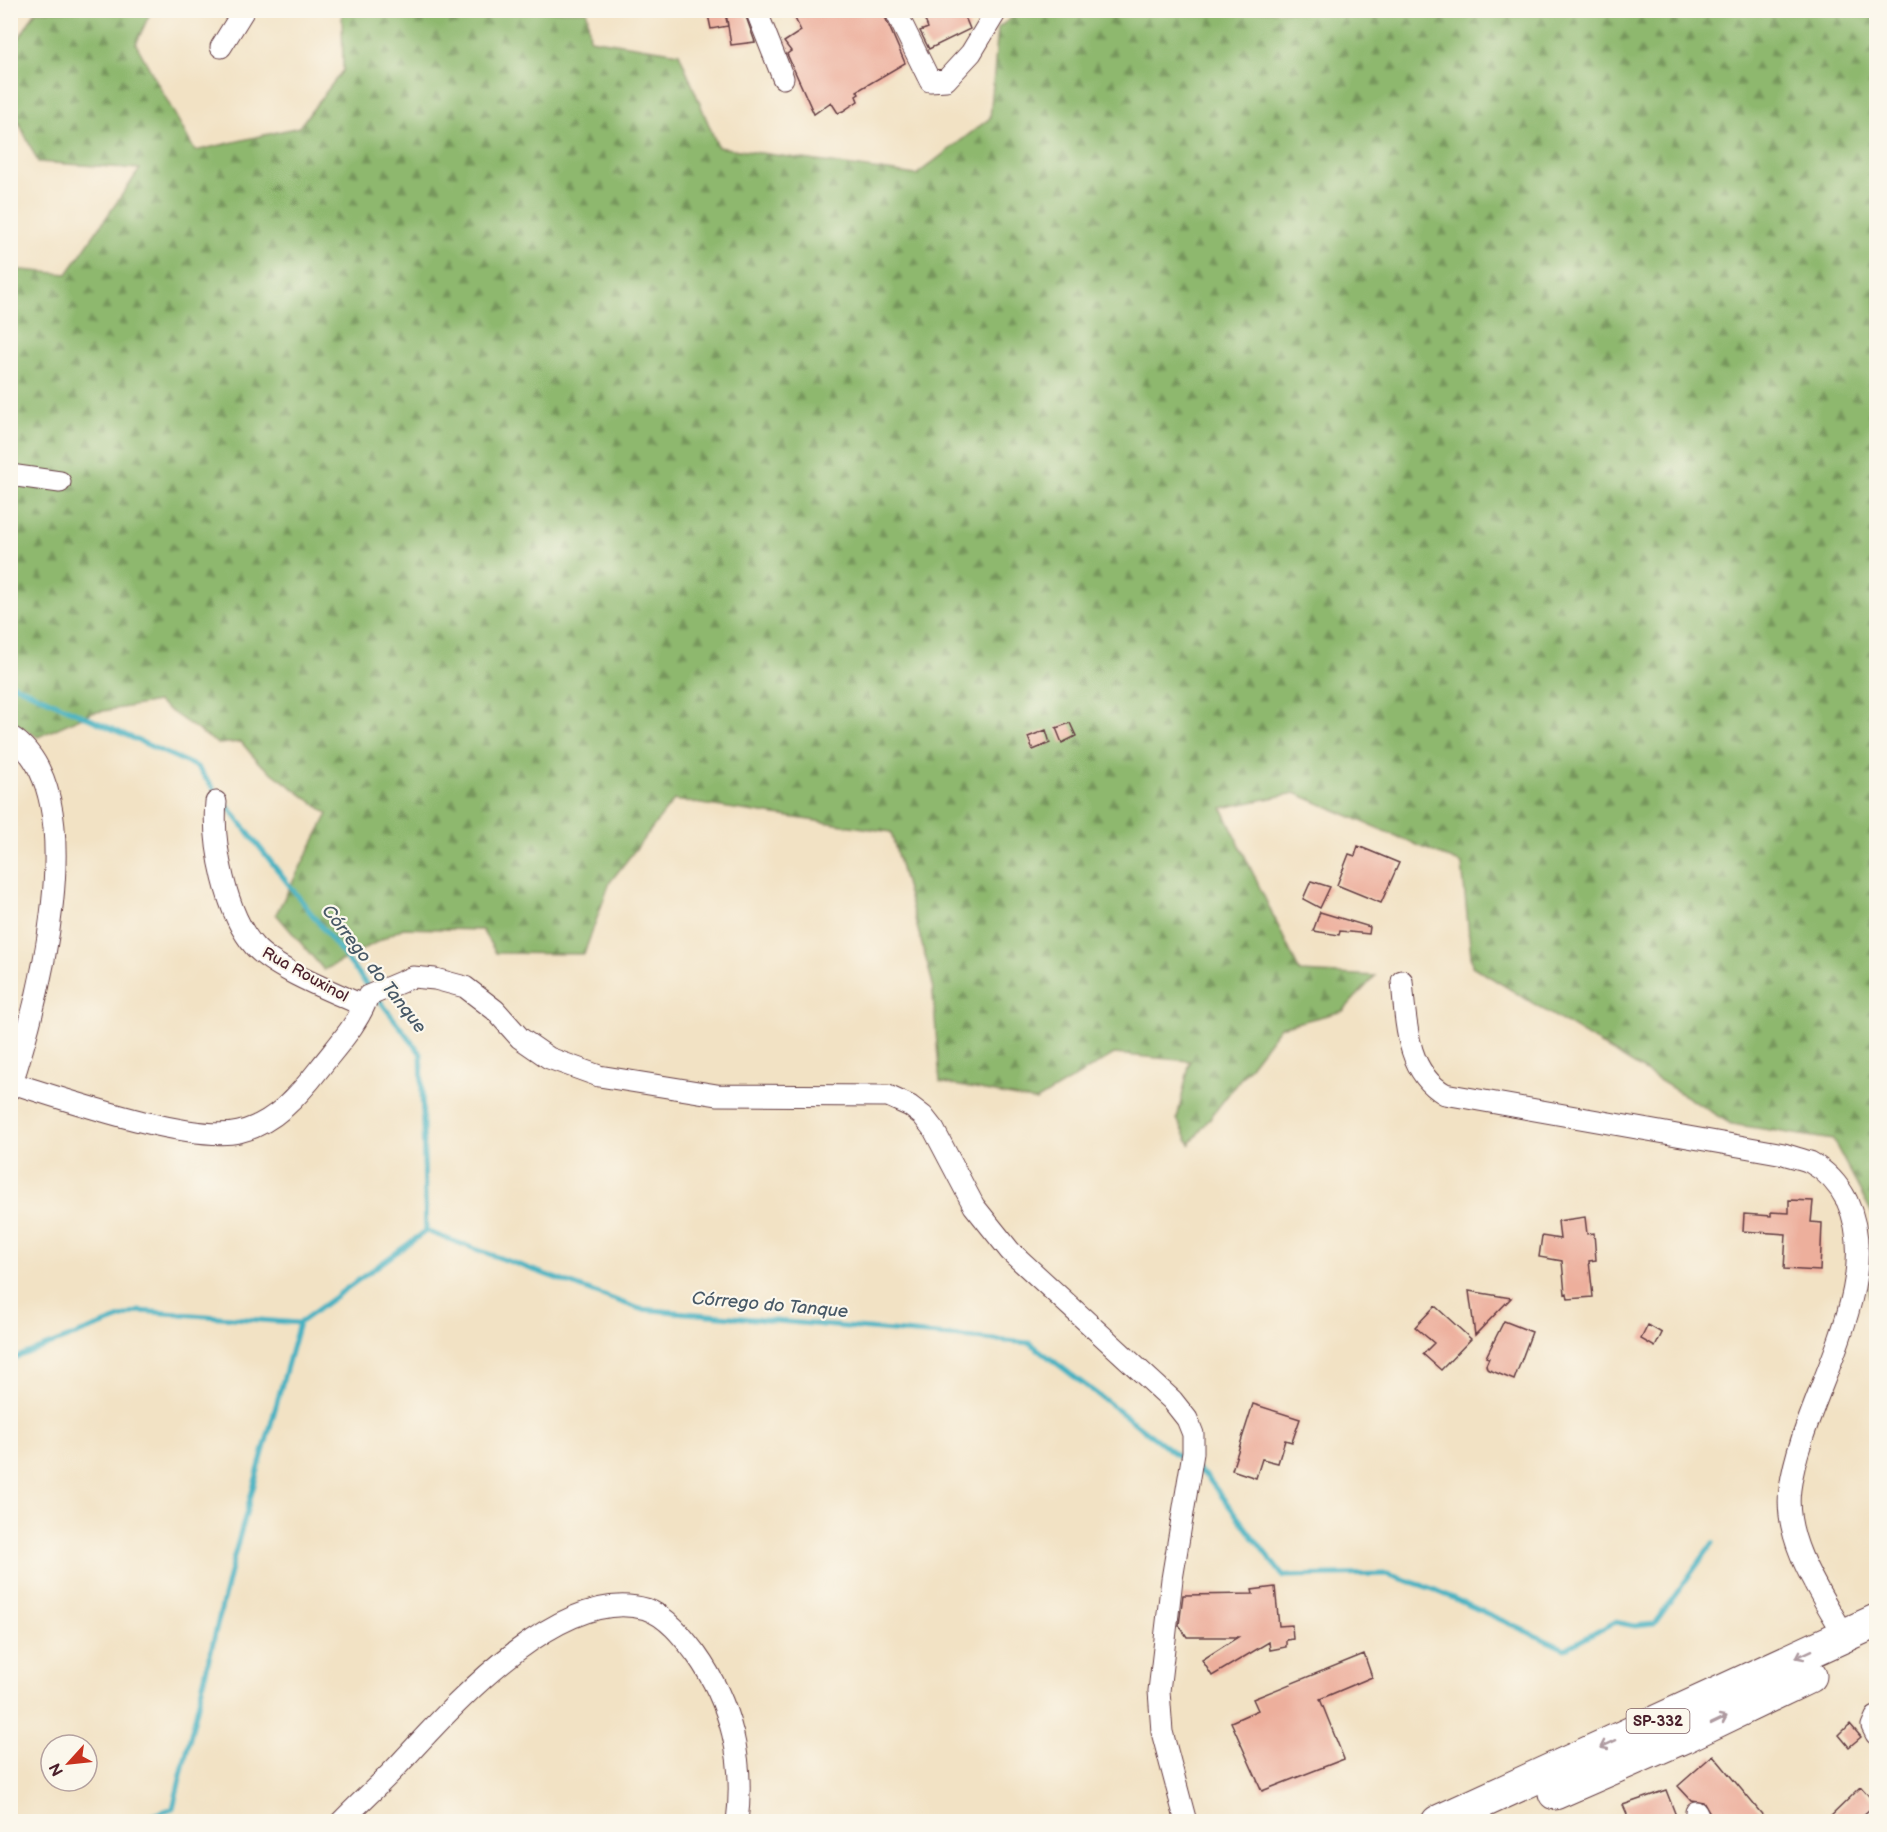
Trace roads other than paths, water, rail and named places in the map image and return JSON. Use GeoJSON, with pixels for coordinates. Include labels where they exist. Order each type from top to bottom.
{"type":"FeatureCollection","features":[{"type":"Feature","properties":{"kind":"main road","name":"SP-332"},"geometry":{"type":"LineString","coordinates":[[1438,1821],[1876,1621]]}},
{"type":"Feature","properties":{"kind":"main road","name":"SP-332"},"geometry":{"type":"LineString","coordinates":[[1493,1821],[1685,1736],[1876,1645]]}},
{"type":"Feature","properties":{"kind":"street"},"geometry":{"type":"LineString","coordinates":[[221,47],[244,10]]}},
{"type":"Feature","properties":{"kind":"street"},"geometry":{"type":"LineString","coordinates":[[756,10],[783,78]]}},
{"type":"Feature","properties":{"kind":"street"},"geometry":{"type":"LineString","coordinates":[[895,10],[930,81],[946,80],[971,53],[998,10]]}},
{"type":"Feature","properties":{"kind":"street"},"geometry":{"type":"LineString","coordinates":[[10,475],[60,482]]}},
{"type":"Feature","properties":{"kind":"street"},"geometry":{"type":"LineString","coordinates":[[10,736],[33,756],[42,772],[51,799],[54,897],[50,932],[15,1059],[11,1086],[174,1128],[208,1134],[238,1132],[258,1125],[280,1111],[301,1092],[366,1001],[394,984],[413,977],[435,978],[465,987],[495,1010],[520,1038],[549,1058],[599,1076],[717,1095],[888,1096],[910,1106],[923,1116],[934,1130],[974,1206],[1010,1251],[1172,1400],[1188,1419],[1193,1434],[1193,1453],[1172,1579],[1158,1691],[1162,1732],[1186,1821]]}},
{"type":"Feature","properties":{"kind":"street","name":"Rua Rouxinol"},"geometry":{"type":"LineString","coordinates":[[216,801],[214,835],[222,871],[234,907],[255,947],[299,975],[366,1001]]}},
{"type":"Feature","properties":{"kind":"street"},"geometry":{"type":"LineString","coordinates":[[1402,981],[1411,1049],[1430,1086],[1445,1094],[1784,1154],[1810,1162],[1828,1175],[1841,1190],[1856,1217],[1860,1242],[1860,1273],[1850,1312],[1800,1446],[1790,1489],[1790,1515],[1798,1550],[1845,1636]]}},
{"type":"Feature","properties":{"kind":"street"},"geometry":{"type":"LineString","coordinates":[[341,1821],[440,1719],[483,1678],[530,1640],[573,1616],[617,1606],[646,1610],[671,1624],[714,1680],[729,1715],[736,1755],[739,1807],[737,1821]]}},
{"type":"Feature","properties":{"kind":"street"},"geometry":{"type":"LineString","coordinates":[[1876,1717],[1872,1726],[1876,1734]]}},
{"type":"Feature","properties":{"kind":"waterway","name":"Córrego do Tanque"},"geometry":{"type":"LineString","coordinates":[[10,683],[197,767],[371,990]]}},
{"type":"Feature","properties":{"kind":"waterway","name":"Córrego do Tanque"},"geometry":{"type":"LineString","coordinates":[[377,997],[421,1054],[426,1231],[640,1309],[1030,1343],[1186,1462]]}},
{"type":"Feature","properties":{"kind":"waterway"},"geometry":{"type":"LineString","coordinates":[[17,1357],[139,1311],[299,1323],[426,1231]]}},
{"type":"Feature","properties":{"kind":"waterway"},"geometry":{"type":"LineString","coordinates":[[133,1822],[173,1808],[232,1564],[299,1323]]}},
{"type":"Feature","properties":{"kind":"waterway","name":"Córrego do Tanque"},"geometry":{"type":"LineString","coordinates":[[1196,1469],[1207,1477],[1283,1576],[1387,1574],[1433,1589],[1565,1649],[1615,1622],[1635,1626],[1654,1624],[1713,1543]]}}]}
